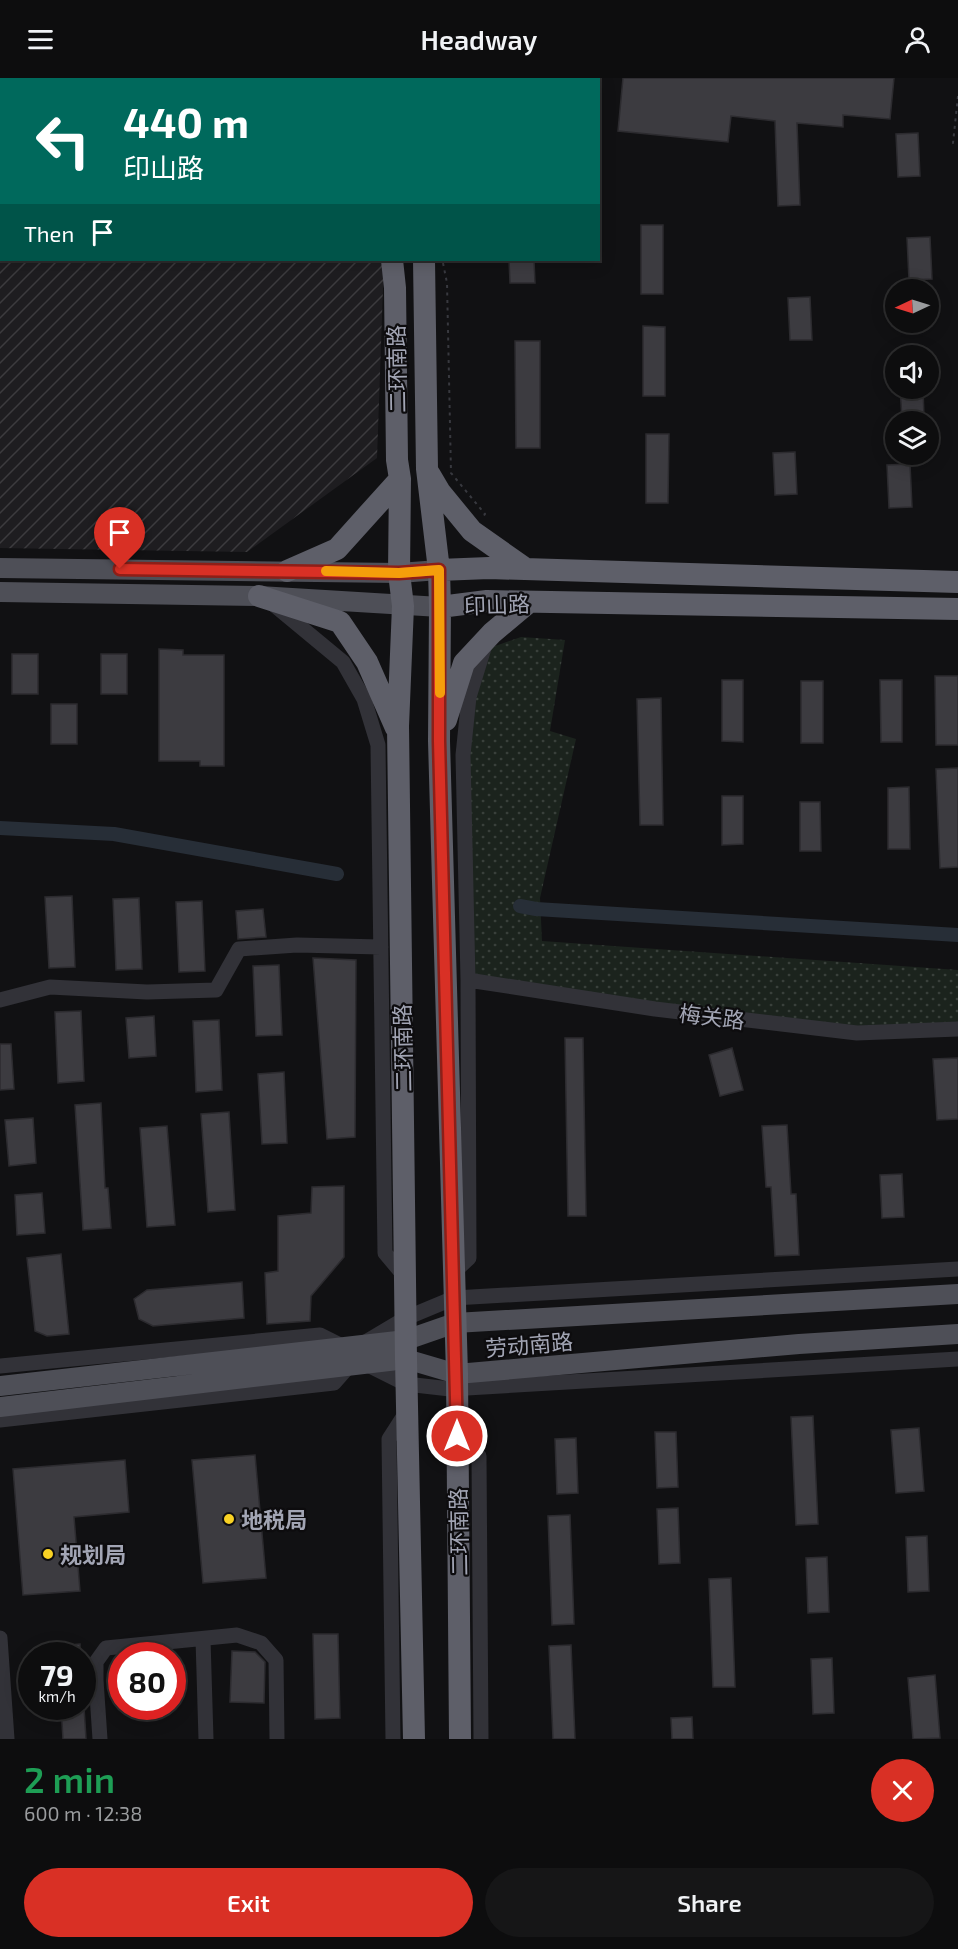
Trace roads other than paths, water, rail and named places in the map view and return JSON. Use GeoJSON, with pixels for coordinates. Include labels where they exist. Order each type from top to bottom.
{"type":"FeatureCollection","features":[{"type":"Feature","properties":{"kind":"highway","name":"二环南路"},"geometry":{"type":"LineString","coordinates":[[392,261],[395,288],[397,460],[400,479],[399,573],[403,606],[398,735],[406,1384],[414,1739]]}},
{"type":"Feature","properties":{"kind":"highway","name":"二环南路"},"geometry":{"type":"LineString","coordinates":[[424,261],[427,469],[439,570],[440,607],[439,741],[457,1381],[460,1739]]}},
{"type":"Feature","properties":{"kind":"highway"},"geometry":{"type":"LineString","coordinates":[[427,469],[440,492],[472,531],[526,569]]}},
{"type":"Feature","properties":{"kind":"highway"},"geometry":{"type":"LineString","coordinates":[[287,571],[337,549],[400,479]]}},
{"type":"Feature","properties":{"kind":"highway","name":"印山路"},"geometry":{"type":"LineString","coordinates":[[439,570],[526,569],[958,582]]}},
{"type":"Feature","properties":{"kind":"highway"},"geometry":{"type":"LineString","coordinates":[[262,597],[340,622],[367,662],[398,735]]}},
{"type":"Feature","properties":{"kind":"highway","name":"印山路"},"geometry":{"type":"LineString","coordinates":[[440,607],[487,601],[958,609]]}},
{"type":"Feature","properties":{"kind":"highway"},"geometry":{"type":"LineString","coordinates":[[439,741],[464,663],[487,638],[529,602]]}},
{"type":"Feature","properties":{"kind":"main road","name":"印山路"},"geometry":{"type":"LineString","coordinates":[[0,568],[399,573],[439,570]]}},
{"type":"Feature","properties":{"kind":"main road","name":"印山路"},"geometry":{"type":"LineString","coordinates":[[0,592],[262,597],[440,607]]}},
{"type":"Feature","properties":{"kind":"main road","name":"劳动南路"},"geometry":{"type":"LineString","coordinates":[[0,1407],[355,1356],[455,1323],[958,1294]]}},
{"type":"Feature","properties":{"kind":"main road","name":"劳动南路"},"geometry":{"type":"LineString","coordinates":[[406,1339],[457,1381],[799,1344],[958,1334]]}},
{"type":"Feature","properties":{"kind":"main road","name":"劳动南路"},"geometry":{"type":"LineString","coordinates":[[0,1386],[355,1356]]}},
{"type":"Feature","properties":{"kind":"street"},"geometry":{"type":"LineString","coordinates":[[262,597],[343,662],[364,699],[378,745],[386,1252],[406,1278]]}},
{"type":"Feature","properties":{"kind":"street"},"geometry":{"type":"LineString","coordinates":[[454,1272],[469,1258],[468,980],[463,755],[469,697],[487,638]]}},
{"type":"Feature","properties":{"kind":"street"},"geometry":{"type":"LineString","coordinates":[[0,1000],[50,987],[147,992],[216,990],[239,949],[297,945],[381,947]]}},
{"type":"Feature","properties":{"kind":"street","name":"梅关路"},"geometry":{"type":"LineString","coordinates":[[468,980],[655,1009],[857,1033],[958,1029]]}},
{"type":"Feature","properties":{"kind":"street"},"geometry":{"type":"LineString","coordinates":[[406,1339],[454,1298],[958,1269]]}},
{"type":"Feature","properties":{"kind":"street"},"geometry":{"type":"LineString","coordinates":[[0,1366],[320,1335],[406,1384],[958,1359]]}},
{"type":"Feature","properties":{"kind":"street"},"geometry":{"type":"LineString","coordinates":[[0,1420],[334,1383],[355,1356]]}},
{"type":"Feature","properties":{"kind":"street"},"geometry":{"type":"LineString","coordinates":[[393,1739],[389,1439],[407,1411]]}},
{"type":"Feature","properties":{"kind":"street"},"geometry":{"type":"LineString","coordinates":[[457,1436],[479,1456],[481,1739]]}},
{"type":"Feature","properties":{"kind":"street"},"geometry":{"type":"LineString","coordinates":[[100,1739],[96,1662],[106,1648],[237,1635],[261,1643],[276,1660],[277,1739]]}},
{"type":"Feature","properties":{"kind":"street"},"geometry":{"type":"LineString","coordinates":[[0,1638],[7,1739]]}},
{"type":"Feature","properties":{"kind":"street"},"geometry":{"type":"LineString","coordinates":[[203,1638],[206,1739]]}},
{"type":"Feature","properties":{"kind":"waterway"},"geometry":{"type":"LineString","coordinates":[[0,828],[114,834],[337,874]]}},
{"type":"Feature","properties":{"kind":"waterway"},"geometry":{"type":"LineString","coordinates":[[520,906],[536,909],[958,935]]}},
{"type":"Feature","properties":{"kind":"place","name":"地税局"},"geometry":{"type":"Point","coordinates":[229,1519]}},
{"type":"Feature","properties":{"kind":"place","name":"规划局"},"geometry":{"type":"Point","coordinates":[48,1554]}}]}
